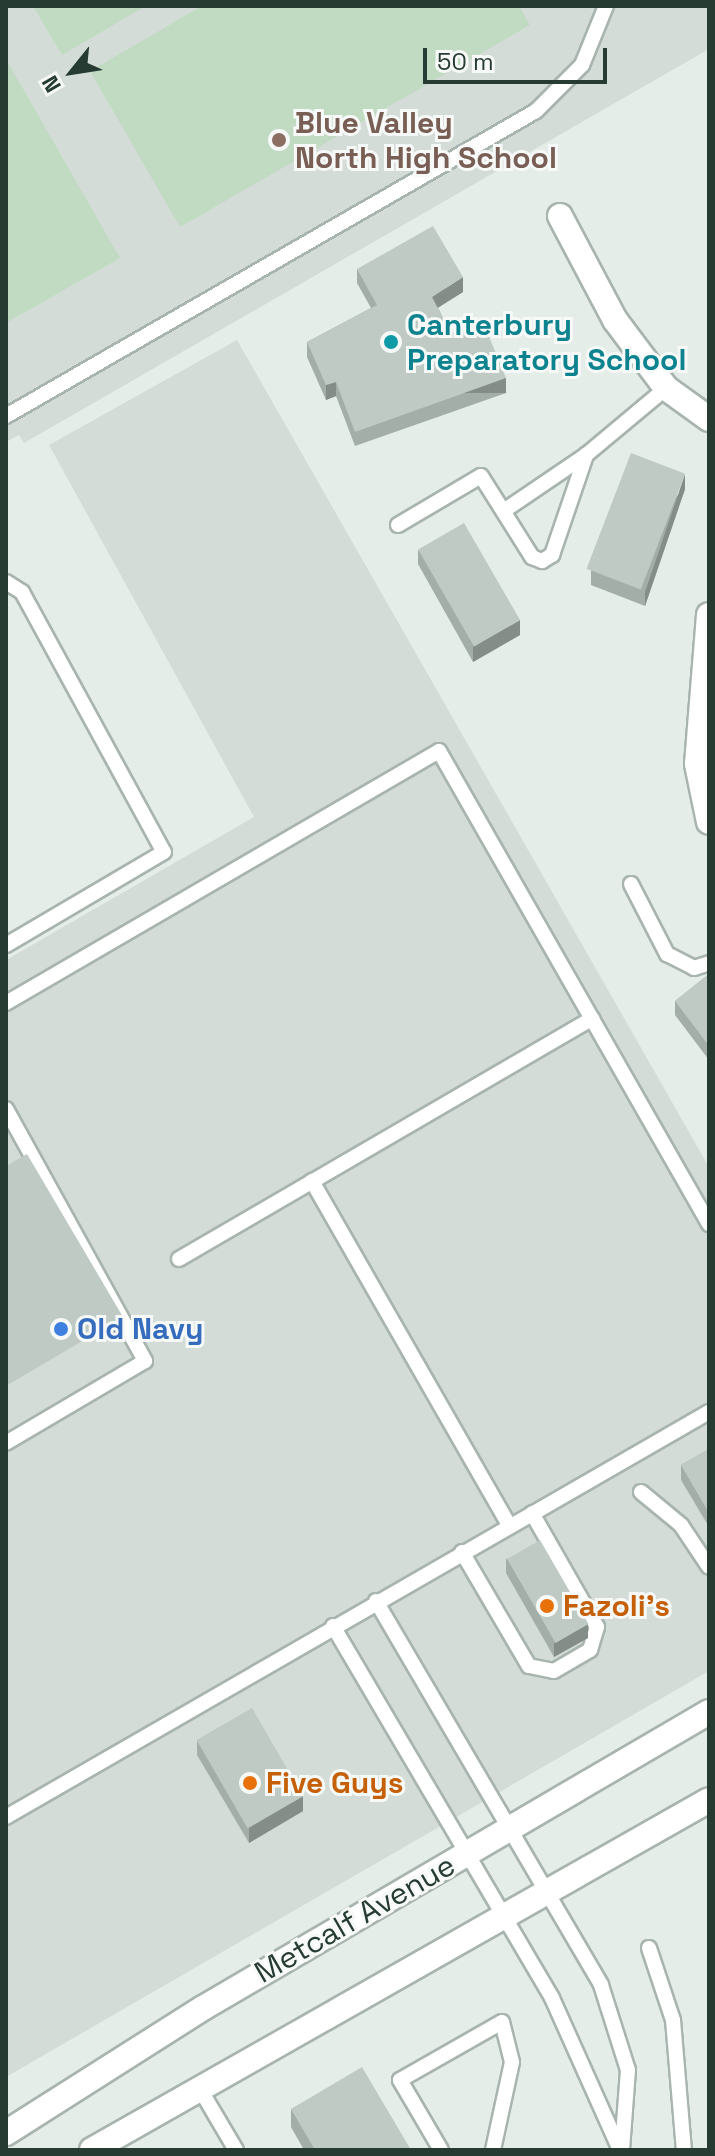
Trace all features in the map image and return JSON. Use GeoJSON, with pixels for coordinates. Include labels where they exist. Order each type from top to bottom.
{"type":"FeatureCollection","features":[{"type":"Feature","properties":{"kind":"main road"},"geometry":{"type":"LineString","coordinates":[[560,216],[615,320],[666,388],[709,419]]}},
{"type":"Feature","properties":{"kind":"main road"},"geometry":{"type":"LineString","coordinates":[[709,615],[697,764],[709,822]]}},
{"type":"Feature","properties":{"kind":"main road","name":"Metcalf Avenue"},"geometry":{"type":"LineString","coordinates":[[6,2133],[511,1826],[709,1712]]}},
{"type":"Feature","properties":{"kind":"main road"},"geometry":{"type":"LineString","coordinates":[[92,2150],[709,1800]]}},
{"type":"Feature","properties":{"kind":"lane"},"geometry":{"type":"LineString","coordinates":[[6,416],[536,111],[582,65],[606,6]]}},
{"type":"Feature","properties":{"kind":"lane"},"geometry":{"type":"LineString","coordinates":[[505,510],[586,455],[666,388]]}},
{"type":"Feature","properties":{"kind":"lane"},"geometry":{"type":"LineString","coordinates":[[398,525],[481,476],[532,557],[552,555],[586,455]]}},
{"type":"Feature","properties":{"kind":"lane"},"geometry":{"type":"LineString","coordinates":[[6,582],[22,592],[164,852],[6,945]]}},
{"type":"Feature","properties":{"kind":"lane"},"geometry":{"type":"LineString","coordinates":[[6,1003],[439,751],[709,1224]]}},
{"type":"Feature","properties":{"kind":"lane"},"geometry":{"type":"LineString","coordinates":[[631,884],[667,954],[694,968],[709,963]]}},
{"type":"Feature","properties":{"kind":"lane"},"geometry":{"type":"LineString","coordinates":[[179,1259],[592,1019]]}},
{"type":"Feature","properties":{"kind":"lane"},"geometry":{"type":"LineString","coordinates":[[6,1109],[145,1361],[6,1443]]}},
{"type":"Feature","properties":{"kind":"lane"},"geometry":{"type":"LineString","coordinates":[[312,1181],[509,1525]]}},
{"type":"Feature","properties":{"kind":"lane"},"geometry":{"type":"LineString","coordinates":[[6,1817],[376,1601],[709,1412]]}},
{"type":"Feature","properties":{"kind":"lane"},"geometry":{"type":"LineString","coordinates":[[641,1492],[681,1525],[709,1567]]}},
{"type":"Feature","properties":{"kind":"lane"},"geometry":{"type":"LineString","coordinates":[[462,1552],[529,1666],[539,1672],[566,1664],[590,1650],[597,1627],[532,1513]]}},
{"type":"Feature","properties":{"kind":"lane"},"geometry":{"type":"LineString","coordinates":[[376,1601],[550,1891],[601,1985],[628,2070],[621,2150]]}},
{"type":"Feature","properties":{"kind":"lane"},"geometry":{"type":"LineString","coordinates":[[333,1626],[505,1916],[583,2055],[621,2150]]}},
{"type":"Feature","properties":{"kind":"lane"},"geometry":{"type":"LineString","coordinates":[[649,1948],[673,2020],[684,2150]]}},
{"type":"Feature","properties":{"kind":"lane"},"geometry":{"type":"LineString","coordinates":[[441,2150],[400,2080],[502,2022],[512,2062],[493,2150]]}},
{"type":"Feature","properties":{"kind":"lane"},"geometry":{"type":"LineString","coordinates":[[200,2089],[236,2150]]}},
{"type":"Feature","properties":{"kind":"shaded area","name":"Blue Valley North High School"},"geometry":{"type":"Polygon","coordinates":[[[6,6],[709,6],[709,49],[24,443],[19,435],[6,442],[6,6]]]}},
{"type":"Feature","properties":{"kind":"shaded area"},"geometry":{"type":"Polygon","coordinates":[[[237,340],[709,1167],[709,1671],[6,2077],[6,960],[254,817],[49,445],[237,340]]]}},
{"type":"Feature","properties":{"kind":"green space"},"geometry":{"type":"Polygon","coordinates":[[[33,6],[146,6],[62,55],[33,6]]]}},
{"type":"Feature","properties":{"kind":"green space"},"geometry":{"type":"Polygon","coordinates":[[[202,6],[519,6],[530,25],[180,227],[90,71],[202,6]]]}},
{"type":"Feature","properties":{"kind":"green space"},"geometry":{"type":"Polygon","coordinates":[[[6,59],[120,258],[6,323],[6,59]]]}},
{"type":"Feature","properties":{"kind":"building","name":"Canterbury Preparatory School"},"geometry":{"type":"Polygon","coordinates":[[[433,226],[463,277],[432,297],[451,333],[483,322],[506,378],[355,432],[336,382],[326,385],[307,342],[377,305],[357,269],[433,226]]]}},
{"type":"Feature","properties":{"kind":"building"},"geometry":{"type":"Polygon","coordinates":[[[631,453],[685,474],[641,590],[587,569],[631,453]]]}},
{"type":"Feature","properties":{"kind":"building"},"geometry":{"type":"Polygon","coordinates":[[[464,523],[520,620],[474,646],[418,550],[464,523]]]}},
{"type":"Feature","properties":{"kind":"building"},"geometry":{"type":"Polygon","coordinates":[[[709,974],[709,1046],[675,1001],[709,974]]]}},
{"type":"Feature","properties":{"kind":"building"},"geometry":{"type":"Polygon","coordinates":[[[27,1154],[123,1317],[6,1386],[6,1166],[27,1154]]]}},
{"type":"Feature","properties":{"kind":"building"},"geometry":{"type":"Polygon","coordinates":[[[709,1449],[709,1513],[681,1465],[709,1449]]]}},
{"type":"Feature","properties":{"kind":"building","name":"Fazoli's"},"geometry":{"type":"Polygon","coordinates":[[[540,1540],[588,1624],[556,1643],[507,1559],[540,1540]]]}},
{"type":"Feature","properties":{"kind":"building","name":"Five Guys"},"geometry":{"type":"Polygon","coordinates":[[[252,1708],[303,1796],[248,1828],[197,1740],[252,1708]]]}},
{"type":"Feature","properties":{"kind":"building"},"geometry":{"type":"Polygon","coordinates":[[[362,2067],[411,2150],[315,2150],[291,2109],[362,2067]]]}},
{"type":"Feature","properties":{"kind":"place","name":"Blue Valley North High School"},"geometry":{"type":"Point","coordinates":[279,140]}},
{"type":"Feature","properties":{"kind":"place","name":"Canterbury Preparatory School"},"geometry":{"type":"Point","coordinates":[391,342]}},
{"type":"Feature","properties":{"kind":"place","name":"Old Navy"},"geometry":{"type":"Point","coordinates":[61,1329]}},
{"type":"Feature","properties":{"kind":"place","name":"Fazoli's"},"geometry":{"type":"Point","coordinates":[547,1606]}},
{"type":"Feature","properties":{"kind":"place","name":"Five Guys"},"geometry":{"type":"Point","coordinates":[250,1783]}}]}
